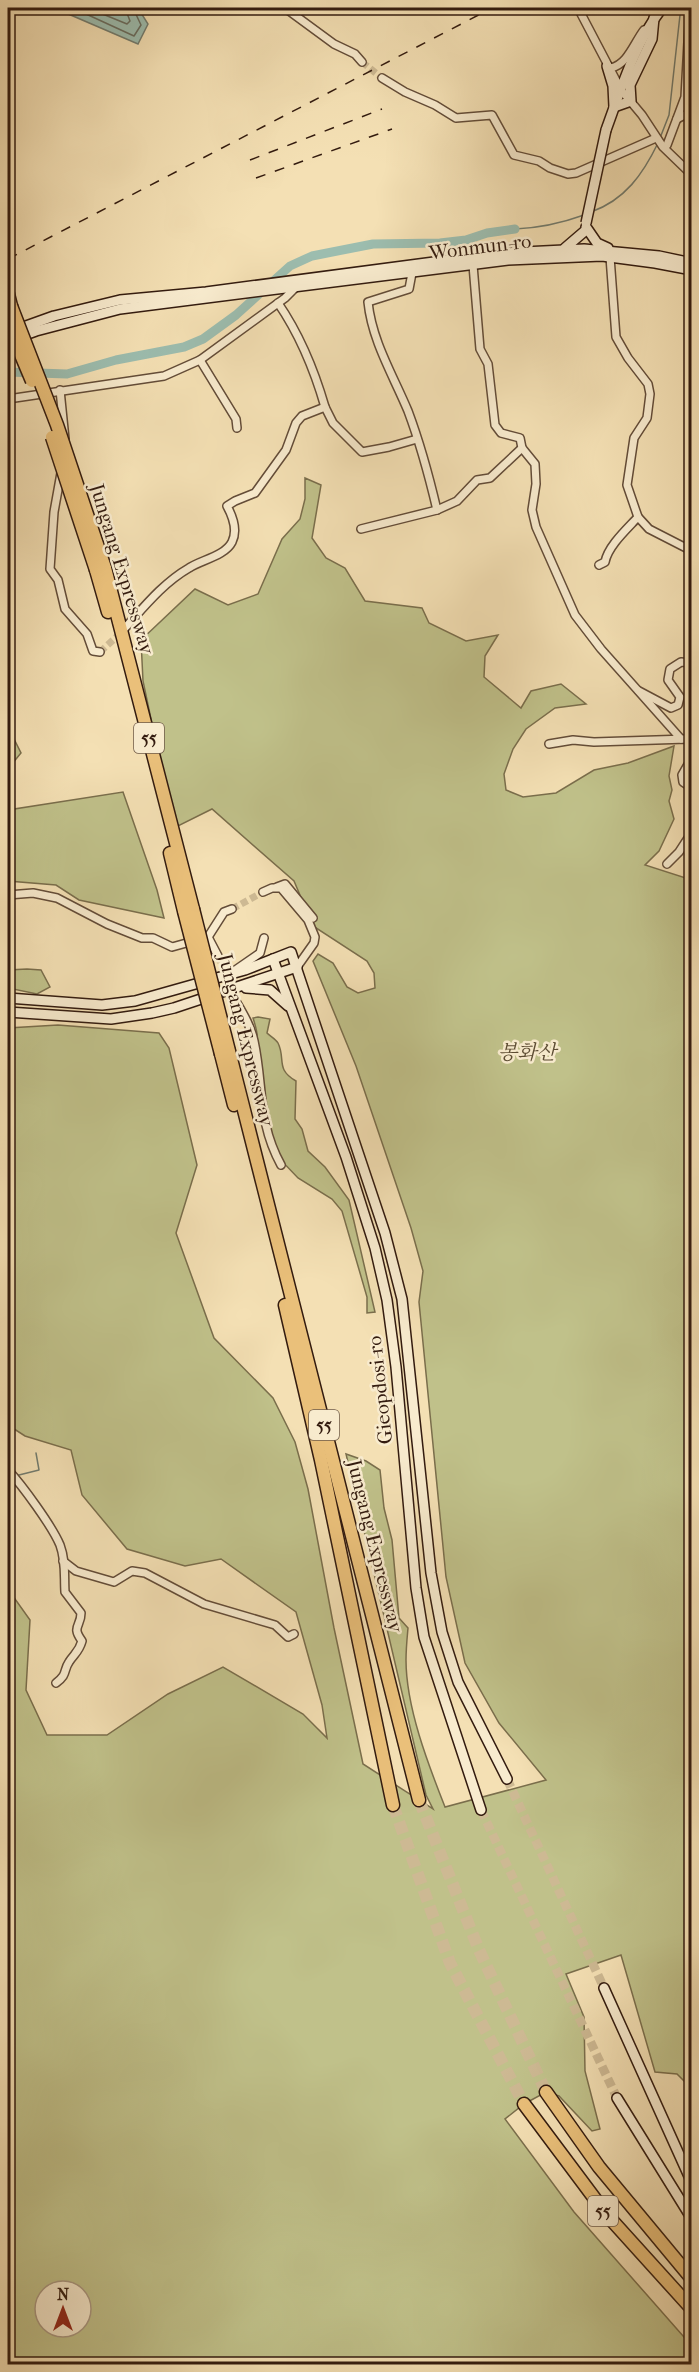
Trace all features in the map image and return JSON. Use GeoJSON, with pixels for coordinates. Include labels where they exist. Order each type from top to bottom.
{"type":"FeatureCollection","features":[{"type":"Feature","properties":{"kind":"highway","name":"Jungang Expressway"},"geometry":{"type":"LineString","coordinates":[[9,300],[53,415],[100,569],[419,1800]]}},
{"type":"Feature","properties":{"kind":"highway","name":"Jungang Expressway"},"geometry":{"type":"LineString","coordinates":[[8,324],[35,389],[100,569]]}},
{"type":"Feature","properties":{"kind":"highway","name":"Jungang Expressway"},"geometry":{"type":"LineString","coordinates":[[225,1052],[303,1379],[393,1805]]}},
{"type":"Feature","properties":{"kind":"highway","name":"55"},"geometry":{"type":"LineString","coordinates":[[546,2092],[599,2167],[692,2279]]}},
{"type":"Feature","properties":{"kind":"highway","name":"55"},"geometry":{"type":"LineString","coordinates":[[524,2104],[607,2215],[692,2309]]}},
{"type":"Feature","properties":{"kind":"street"},"geometry":{"type":"LineString","coordinates":[[285,8],[334,44],[355,54],[362,62]]}},
{"type":"Feature","properties":{"kind":"street"},"geometry":{"type":"LineString","coordinates":[[578,8],[621,90],[656,138],[692,176]]}},
{"type":"Feature","properties":{"kind":"street"},"geometry":{"type":"LineString","coordinates":[[607,66],[611,68],[624,62],[634,42],[662,8]]}},
{"type":"Feature","properties":{"kind":"street"},"geometry":{"type":"LineString","coordinates":[[665,146],[685,97],[689,24],[692,9]]}},
{"type":"Feature","properties":{"kind":"street"},"geometry":{"type":"LineString","coordinates":[[584,252],[586,227],[606,130],[631,63],[654,18]]}},
{"type":"Feature","properties":{"kind":"street"},"geometry":{"type":"LineString","coordinates":[[631,101],[630,85],[652,39],[654,18]]}},
{"type":"Feature","properties":{"kind":"street"},"geometry":{"type":"LineString","coordinates":[[607,66],[613,86],[614,107]]}},
{"type":"Feature","properties":{"kind":"street"},"geometry":{"type":"LineString","coordinates":[[382,78],[456,118],[492,115],[514,155],[539,161],[568,174],[590,168],[610,156],[656,138]]}},
{"type":"Feature","properties":{"kind":"street"},"geometry":{"type":"LineString","coordinates":[[614,107],[631,101]]}},
{"type":"Feature","properties":{"kind":"street"},"geometry":{"type":"LineString","coordinates":[[677,119],[692,111]]}},
{"type":"Feature","properties":{"kind":"street"},"geometry":{"type":"LineString","coordinates":[[564,248],[586,227]]}},
{"type":"Feature","properties":{"kind":"street"},"geometry":{"type":"LineString","coordinates":[[586,227],[597,243],[612,254],[616,337],[628,358],[648,384],[650,394],[647,418],[634,438],[627,485],[638,517],[649,530],[692,551]]}},
{"type":"Feature","properties":{"kind":"street","name":"Wonmun-ro"},"geometry":{"type":"LineString","coordinates":[[412,270],[502,253],[564,248],[584,252],[659,255],[692,262]]}},
{"type":"Feature","properties":{"kind":"street","name":"Wonmun-ro"},"geometry":{"type":"LineString","coordinates":[[241,291],[584,252]]}},
{"type":"Feature","properties":{"kind":"street","name":"Wonmun-ro"},"geometry":{"type":"LineString","coordinates":[[612,254],[692,270]]}},
{"type":"Feature","properties":{"kind":"street"},"geometry":{"type":"LineString","coordinates":[[473,265],[480,349],[488,363],[495,425],[501,433],[520,438],[522,448],[535,464],[536,484],[532,510],[536,527],[563,589],[575,615],[601,649],[681,739]]}},
{"type":"Feature","properties":{"kind":"street"},"geometry":{"type":"LineString","coordinates":[[412,270],[409,289],[369,302],[377,342],[407,410],[424,457],[437,510]]}},
{"type":"Feature","properties":{"kind":"street"},"geometry":{"type":"LineString","coordinates":[[8,399],[165,376],[200,360],[278,303],[294,285]]}},
{"type":"Feature","properties":{"kind":"street"},"geometry":{"type":"LineString","coordinates":[[8,333],[36,321],[120,300],[241,291]]}},
{"type":"Feature","properties":{"kind":"street"},"geometry":{"type":"LineString","coordinates":[[8,341],[36,331],[120,309],[241,291]]}},
{"type":"Feature","properties":{"kind":"street"},"geometry":{"type":"LineString","coordinates":[[278,303],[307,353],[325,407],[333,423],[362,452],[417,438]]}},
{"type":"Feature","properties":{"kind":"street"},"geometry":{"type":"LineString","coordinates":[[200,360],[236,419],[237,428]]}},
{"type":"Feature","properties":{"kind":"street"},"geometry":{"type":"LineString","coordinates":[[60,390],[66,451],[54,512],[50,569],[58,580],[65,609],[71,619],[87,634],[93,651],[100,652]]}},
{"type":"Feature","properties":{"kind":"street"},"geometry":{"type":"LineString","coordinates":[[124,629],[169,582],[190,567],[228,548],[233,541],[235,530],[233,517],[227,506],[255,493],[286,450],[296,423],[302,416],[325,407]]}},
{"type":"Feature","properties":{"kind":"street"},"geometry":{"type":"LineString","coordinates":[[361,529],[437,510],[457,501],[477,480],[490,478],[522,448]]}},
{"type":"Feature","properties":{"kind":"street"},"geometry":{"type":"LineString","coordinates":[[599,566],[604,562],[618,538],[638,517]]}},
{"type":"Feature","properties":{"kind":"street"},"geometry":{"type":"LineString","coordinates":[[637,690],[671,708],[678,705],[680,697],[668,680],[670,669],[681,662],[692,663]]}},
{"type":"Feature","properties":{"kind":"street"},"geometry":{"type":"LineString","coordinates":[[549,744],[573,740],[594,742],[687,740],[691,743],[690,761],[682,775],[683,782],[692,788]]}},
{"type":"Feature","properties":{"kind":"street"},"geometry":{"type":"LineString","coordinates":[[667,864],[679,852],[692,832]]}},
{"type":"Feature","properties":{"kind":"street"},"geometry":{"type":"LineString","coordinates":[[263,892],[285,884],[313,918]]}},
{"type":"Feature","properties":{"kind":"street"},"geometry":{"type":"LineString","coordinates":[[8,1012],[111,1019],[174,1008],[297,967],[314,943],[313,928],[287,893],[282,888],[275,888]]}},
{"type":"Feature","properties":{"kind":"street"},"geometry":{"type":"LineString","coordinates":[[8,895],[33,893],[57,898],[107,924],[142,938],[153,938],[172,947],[208,937],[224,912],[232,909]]}},
{"type":"Feature","properties":{"kind":"street"},"geometry":{"type":"LineString","coordinates":[[208,937],[218,956]]}},
{"type":"Feature","properties":{"kind":"street"},"geometry":{"type":"LineString","coordinates":[[229,974],[260,953],[264,938]]}},
{"type":"Feature","properties":{"kind":"street"},"geometry":{"type":"LineString","coordinates":[[8,998],[102,1005],[135,1001],[229,974],[291,952],[302,957]]}},
{"type":"Feature","properties":{"kind":"street","name":"Gieopdosi-ro"},"geometry":{"type":"LineString","coordinates":[[291,952],[385,1233],[402,1299],[431,1573],[442,1632],[458,1682],[507,1779]]}},
{"type":"Feature","properties":{"kind":"street","name":"Gieopdosi-ro"},"geometry":{"type":"LineString","coordinates":[[273,959],[346,1157],[375,1248],[385,1289],[396,1367],[416,1588],[424,1637],[481,1810]]}},
{"type":"Feature","properties":{"kind":"street"},"geometry":{"type":"LineString","coordinates":[[237,988],[270,990],[292,1010]]}},
{"type":"Feature","properties":{"kind":"street"},"geometry":{"type":"LineString","coordinates":[[237,1002],[250,1026],[254,1041],[262,1113],[269,1141],[281,1165]]}},
{"type":"Feature","properties":{"kind":"street"},"geometry":{"type":"LineString","coordinates":[[8,1470],[27,1494],[60,1545],[67,1575],[66,1592],[81,1613],[81,1619],[76,1625],[76,1634],[82,1641],[80,1650],[68,1663],[66,1673],[56,1683]]}},
{"type":"Feature","properties":{"kind":"street"},"geometry":{"type":"LineString","coordinates":[[63,1561],[76,1571],[114,1582],[132,1572],[145,1573],[204,1604],[275,1625],[288,1637],[294,1634]]}},
{"type":"Feature","properties":{"kind":"street"},"geometry":{"type":"LineString","coordinates":[[604,1988],[692,2183]]}},
{"type":"Feature","properties":{"kind":"street"},"geometry":{"type":"LineString","coordinates":[[617,2098],[692,2219]]}},
{"type":"Feature","properties":{"kind":"green space","name":"봉화산"},"geometry":{"type":"Polygon","coordinates":[[[305,478],[321,485],[312,538],[326,558],[345,568],[365,601],[422,608],[429,623],[466,641],[498,635],[485,656],[484,677],[521,708],[531,691],[561,684],[586,704],[555,708],[526,729],[513,749],[504,774],[506,790],[523,797],[556,793],[594,770],[628,763],[674,746],[669,776],[672,790],[669,801],[674,819],[659,851],[645,865],[692,880],[691,2088],[677,2074],[655,2072],[621,1955],[566,1974],[584,2017],[585,2071],[600,2129],[592,2131],[559,2096],[546,2092],[524,2104],[505,2119],[574,2212],[691,2345],[691,2364],[8,2364],[8,1589],[30,1620],[26,1690],[47,1735],[107,1735],[168,1694],[223,1667],[303,1714],[327,1738],[322,1705],[296,1612],[221,1559],[185,1566],[127,1549],[82,1495],[71,1450],[25,1436],[8,1425],[8,1028],[58,1025],[159,1033],[169,1048],[197,1165],[176,1233],[214,1338],[273,1398],[295,1442],[308,1489],[363,1764],[433,1809],[426,1795],[346,1454],[366,1461],[380,1470],[384,1508],[392,1540],[399,1618],[408,1628],[406,1660],[410,1697],[425,1754],[445,1807],[546,1780],[499,1723],[465,1663],[446,1577],[419,1302],[423,1271],[411,1228],[356,1066],[313,961],[318,954],[333,963],[347,987],[358,993],[375,988],[374,973],[367,961],[313,926],[294,881],[212,809],[174,828],[143,681],[141,640],[195,589],[228,605],[258,594],[282,539],[300,519],[305,499],[305,478]]]}},
{"type":"Feature","properties":{"kind":"green space"},"geometry":{"type":"Polygon","coordinates":[[[8,739],[14,739],[21,753],[12,764],[8,765],[8,739]]]}},
{"type":"Feature","properties":{"kind":"green space"},"geometry":{"type":"Polygon","coordinates":[[[123,792],[157,890],[164,918],[79,900],[56,885],[8,881],[8,810],[123,792]]]}},
{"type":"Feature","properties":{"kind":"green space"},"geometry":{"type":"Polygon","coordinates":[[[8,970],[41,970],[50,987],[37,994],[8,988],[8,970]]]}},
{"type":"Feature","properties":{"kind":"green space"},"geometry":{"type":"Polygon","coordinates":[[[253,1018],[270,1019],[267,1033],[278,1043],[285,1072],[296,1081],[295,1119],[302,1129],[308,1151],[325,1167],[349,1200],[375,1312],[367,1313],[367,1297],[342,1211],[332,1199],[298,1178],[276,1155],[255,1050],[257,1034],[253,1018]]]}},
{"type":"Feature","properties":{"kind":"water"},"geometry":{"type":"Polygon","coordinates":[[[68,8],[138,8],[148,24],[138,44],[66,13],[68,8]]]}},
{"type":"Feature","properties":{"kind":"waterway"},"geometry":{"type":"LineString","coordinates":[[660,138],[669,115],[680,15]]}},
{"type":"Feature","properties":{"kind":"waterway"},"geometry":{"type":"LineString","coordinates":[[591,212],[614,201],[632,185],[658,143]]}},
{"type":"Feature","properties":{"kind":"waterway"},"geometry":{"type":"LineString","coordinates":[[515,229],[550,225],[584,215]]}},
{"type":"Feature","properties":{"kind":"waterway"},"geometry":{"type":"LineString","coordinates":[[8,372],[67,374],[116,360],[184,347],[203,339],[236,315],[290,266],[312,256],[373,244],[440,243],[466,240],[487,233],[515,229]]}},
{"type":"Feature","properties":{"kind":"waterway"},"geometry":{"type":"LineString","coordinates":[[19,1475],[39,1470],[36,1453]]}},
{"type":"Feature","properties":{"kind":"tunnel"},"geometry":{"type":"LineString","coordinates":[[362,62],[382,78]]}},
{"type":"Feature","properties":{"kind":"tunnel"},"geometry":{"type":"LineString","coordinates":[[100,652],[123,631]]}},
{"type":"Feature","properties":{"kind":"tunnel"},"geometry":{"type":"LineString","coordinates":[[232,909],[263,892]]}},
{"type":"Feature","properties":{"kind":"tunnel"},"geometry":{"type":"LineString","coordinates":[[218,956],[237,1003]]}},
{"type":"Feature","properties":{"kind":"tunnel"},"geometry":{"type":"LineString","coordinates":[[507,1779],[604,1988]]}},
{"type":"Feature","properties":{"kind":"tunnel"},"geometry":{"type":"LineString","coordinates":[[419,1800],[479,1950],[546,2092]]}},
{"type":"Feature","properties":{"kind":"tunnel"},"geometry":{"type":"LineString","coordinates":[[393,1805],[450,1963],[524,2104]]}},
{"type":"Feature","properties":{"kind":"tunnel"},"geometry":{"type":"LineString","coordinates":[[481,1810],[617,2098]]}},
{"type":"Feature","properties":{"kind":"railway"},"geometry":{"type":"LineString","coordinates":[[8,259],[492,8]]}},
{"type":"Feature","properties":{"kind":"railway"},"geometry":{"type":"LineString","coordinates":[[250,160],[382,109]]}},
{"type":"Feature","properties":{"kind":"railway"},"geometry":{"type":"LineString","coordinates":[[256,178],[392,129]]}}]}
